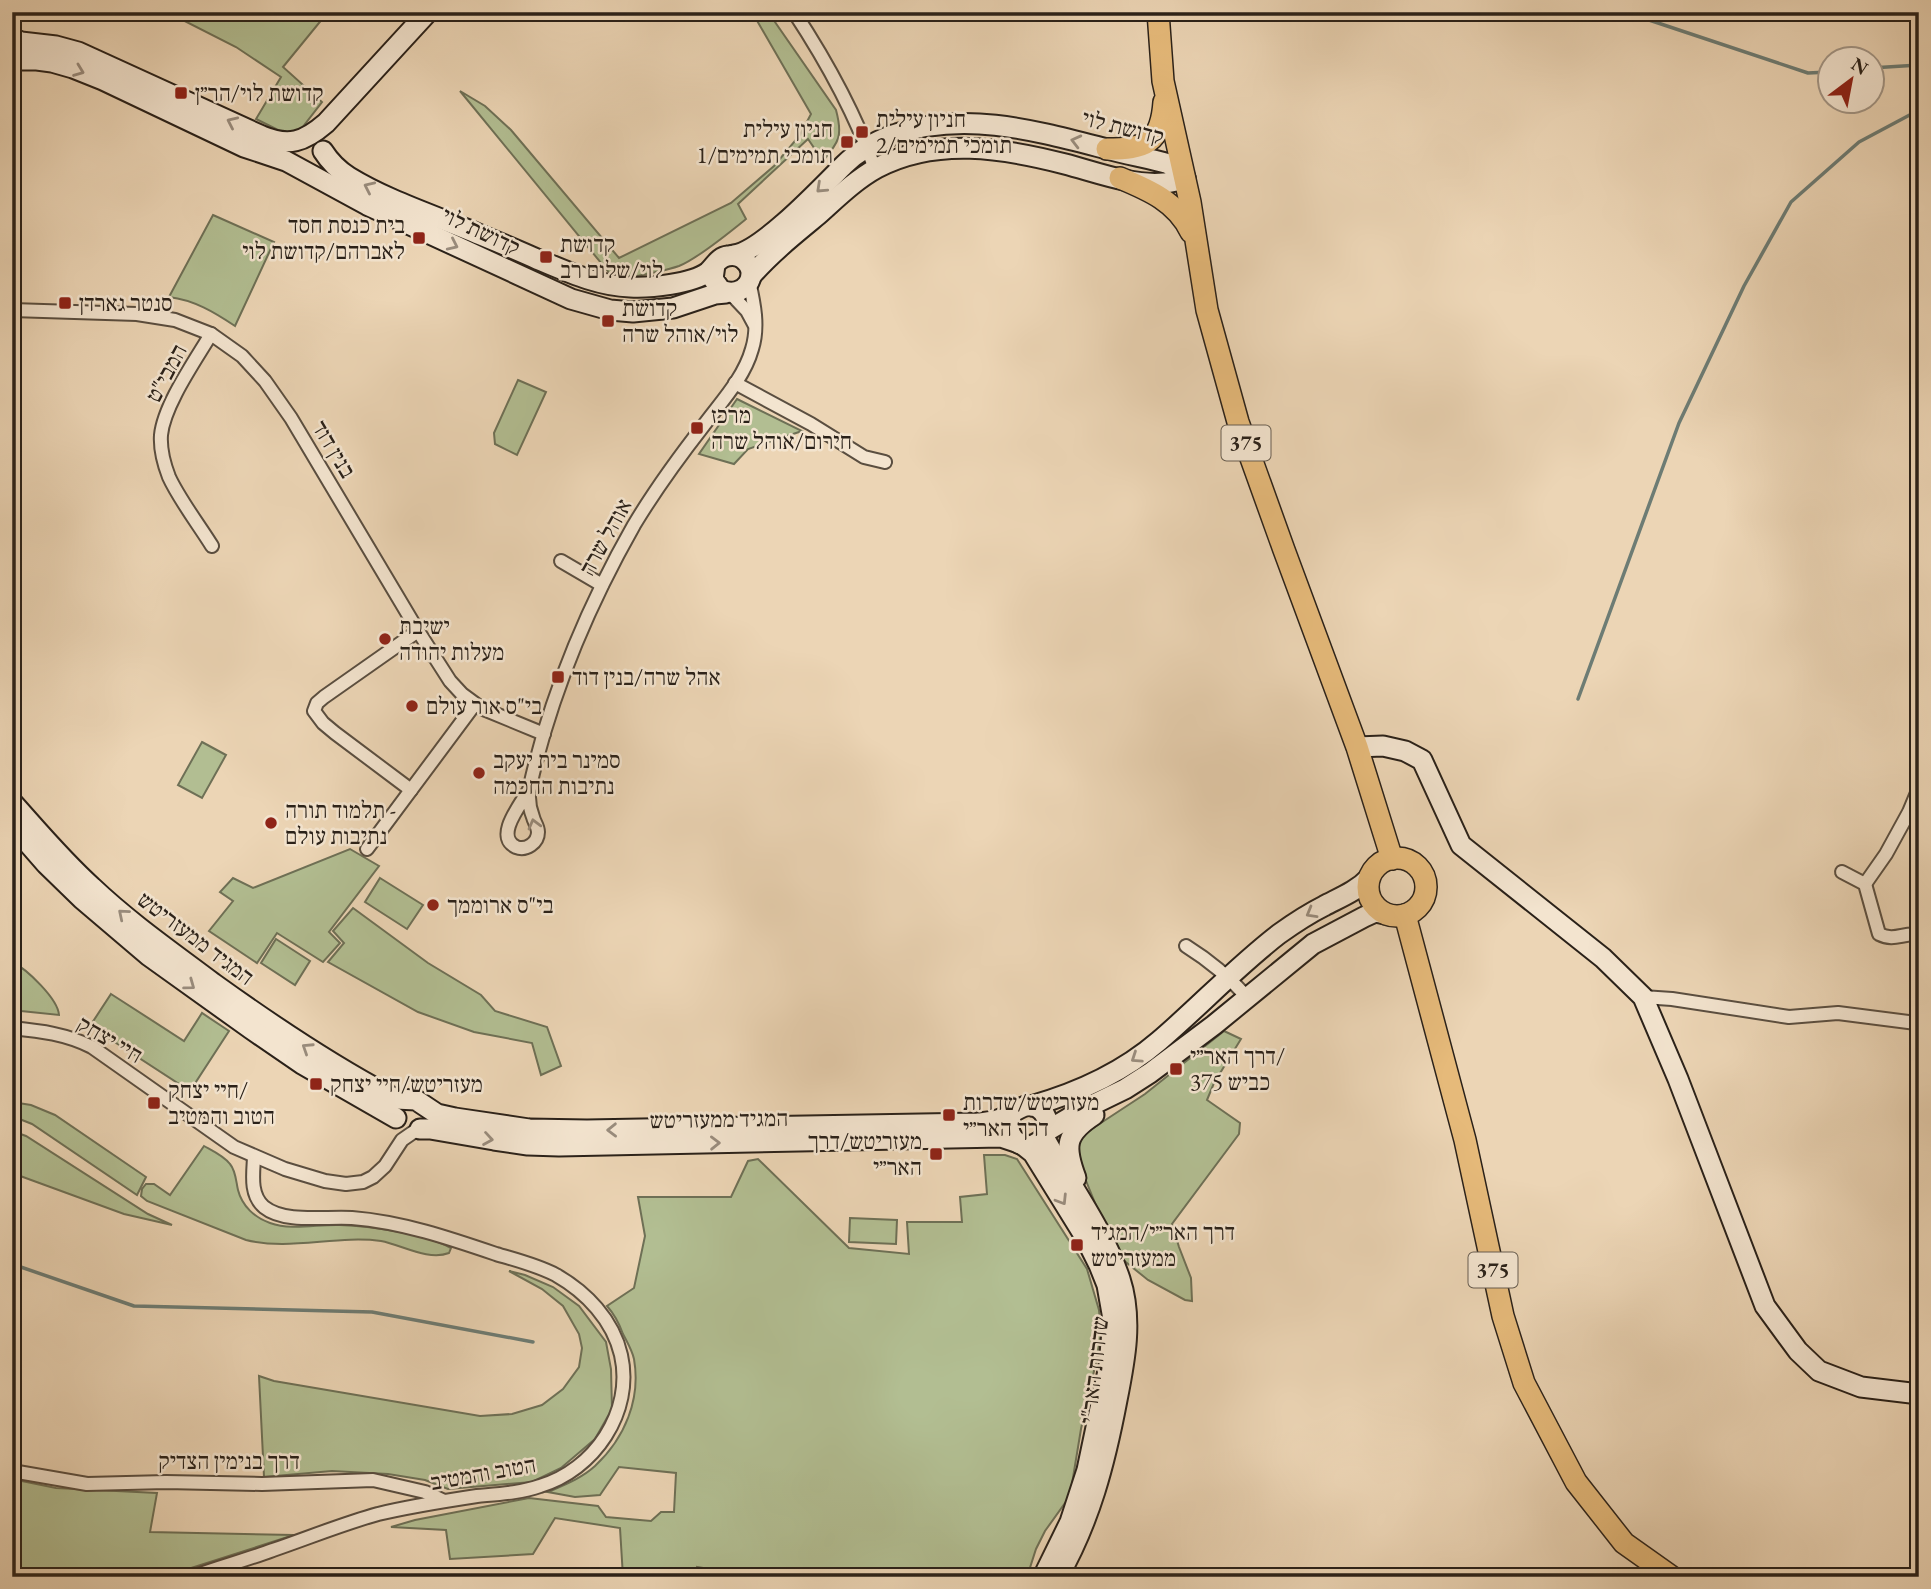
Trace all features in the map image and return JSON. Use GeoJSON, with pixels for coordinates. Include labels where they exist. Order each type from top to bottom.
{"type":"FeatureCollection","features":[{"type":"Feature","properties":{"kind":"main road","name":"375"},"geometry":{"type":"LineString","coordinates":[[1158,12],[1165,90],[1185,178],[1208,310],[1238,422],[1357,747],[1392,859]]}},
{"type":"Feature","properties":{"kind":"main road"},"geometry":{"type":"LineString","coordinates":[[1107,149],[1129,149],[1149,142],[1161,125],[1165,90]]}},
{"type":"Feature","properties":{"kind":"main road"},"geometry":{"type":"LineString","coordinates":[[1120,178],[1147,189],[1173,205],[1186,221],[1197,246]]}},
{"type":"Feature","properties":{"kind":"main road"},"geometry":{"type":"LineString","coordinates":[[1392,859],[1409,862],[1418,867],[1423,876],[1425,896],[1412,912],[1395,914],[1375,907],[1370,898],[1369,878],[1374,869],[1382,862],[1392,859]]}},
{"type":"Feature","properties":{"kind":"main road","name":"375"},"geometry":{"type":"LineString","coordinates":[[1395,914],[1465,1140],[1503,1316],[1524,1383],[1576,1482],[1624,1543],[1672,1577]]}},
{"type":"Feature","properties":{"kind":"street"},"geometry":{"type":"LineString","coordinates":[[312,144],[323,160],[312,170],[299,168],[290,152],[312,144],[326,132],[338,109],[428,12]]}},
{"type":"Feature","properties":{"kind":"street"},"geometry":{"type":"LineString","coordinates":[[794,12],[826,65],[867,147],[875,169]]}},
{"type":"Feature","properties":{"kind":"street"},"geometry":{"type":"LineString","coordinates":[[12,38],[78,52],[262,136],[280,142],[312,144]]}},
{"type":"Feature","properties":{"kind":"street","name":"קדושת לוי"},"geometry":{"type":"LineString","coordinates":[[12,60],[37,60],[73,68],[244,147],[278,157],[367,205],[553,292],[592,306],[614,310],[651,311],[728,293]]}},
{"type":"Feature","properties":{"kind":"street","name":"קדושת לוי"},"geometry":{"type":"LineString","coordinates":[[734,255],[759,243],[825,185],[845,163],[867,147],[908,130],[929,126],[978,123],[1034,131],[1169,164],[1185,178]]}},
{"type":"Feature","properties":{"kind":"street","name":"קדושת לוי"},"geometry":{"type":"LineString","coordinates":[[312,144],[342,172],[362,184],[562,270],[603,284],[632,287],[668,284],[696,278],[715,265]]}},
{"type":"Feature","properties":{"kind":"street","name":"קדושת לוי"},"geometry":{"type":"LineString","coordinates":[[750,278],[769,257],[875,169],[914,154],[932,150],[978,148],[1029,154],[1144,183],[1167,183],[1185,178]]}},
{"type":"Feature","properties":{"kind":"street"},"geometry":{"type":"LineString","coordinates":[[728,293],[744,289],[750,278],[746,262],[734,255],[725,256],[715,265],[712,274],[715,283],[747,311],[755,327]]}},
{"type":"Feature","properties":{"kind":"street","name":"אוהל שרה"},"geometry":{"type":"LineString","coordinates":[[530,788],[565,669],[602,585],[662,480],[735,383],[748,361],[755,327],[750,278]]}},
{"type":"Feature","properties":{"kind":"street","name":"בנין דוד"},"geometry":{"type":"LineString","coordinates":[[12,310],[155,316],[175,320],[211,334],[242,356],[278,397],[450,681],[475,704],[544,734]]}},
{"type":"Feature","properties":{"kind":"street","name":"המבי\"ט"},"geometry":{"type":"LineString","coordinates":[[211,334],[165,418],[161,447],[170,480],[212,546]]}},
{"type":"Feature","properties":{"kind":"street"},"geometry":{"type":"LineString","coordinates":[[735,383],[811,424],[864,457],[886,462]]}},
{"type":"Feature","properties":{"kind":"street"},"geometry":{"type":"LineString","coordinates":[[561,561],[602,585]]}},
{"type":"Feature","properties":{"kind":"street"},"geometry":{"type":"LineString","coordinates":[[411,790],[335,733],[314,711],[317,703],[324,697],[418,631]]}},
{"type":"Feature","properties":{"kind":"street"},"geometry":{"type":"LineString","coordinates":[[367,849],[475,704]]}},
{"type":"Feature","properties":{"kind":"street"},"geometry":{"type":"LineString","coordinates":[[1357,747],[1383,746],[1405,751],[1422,761],[1461,845],[1603,958],[1643,997],[1678,1079],[1765,1306],[1798,1351],[1819,1371],[1861,1387],[1919,1394]]}},
{"type":"Feature","properties":{"kind":"street"},"geometry":{"type":"LineString","coordinates":[[1864,884],[1886,854],[1919,788]]}},
{"type":"Feature","properties":{"kind":"street","name":"המגיד ממעזריטש"},"geometry":{"type":"LineString","coordinates":[[12,802],[58,854],[93,888],[159,944],[311,1051],[396,1099],[417,1102],[437,1114],[529,1129],[998,1120],[1023,1108],[1077,1091],[1138,1057],[1158,1042],[1228,976],[1297,921],[1369,878]]}},
{"type":"Feature","properties":{"kind":"street","name":"המגיד ממעזריטש"},"geometry":{"type":"LineString","coordinates":[[12,825],[46,864],[82,899],[149,956],[302,1064],[407,1126],[528,1145],[559,1146],[1001,1137],[1021,1144]]}},
{"type":"Feature","properties":{"kind":"street"},"geometry":{"type":"LineString","coordinates":[[1842,872],[1864,884],[1879,934],[1895,938],[1906,934],[1919,936]]}},
{"type":"Feature","properties":{"kind":"street"},"geometry":{"type":"LineString","coordinates":[[1091,1218],[1070,1162],[1068,1148],[1079,1125],[1150,1073],[1313,944],[1375,912],[1395,914]]}},
{"type":"Feature","properties":{"kind":"street"},"geometry":{"type":"LineString","coordinates":[[1186,946],[1209,960],[1247,997]]}},
{"type":"Feature","properties":{"kind":"street"},"geometry":{"type":"LineString","coordinates":[[1643,997],[1788,1017],[1839,1013],[1918,1023]]}},
{"type":"Feature","properties":{"kind":"street","name":"חיי יצחק"},"geometry":{"type":"LineString","coordinates":[[12,1028],[61,1034],[92,1047],[234,1147],[285,1170],[325,1181],[356,1184],[379,1172],[396,1149],[407,1126]]}},
{"type":"Feature","properties":{"kind":"street"},"geometry":{"type":"LineString","coordinates":[[1045,1134],[1048,1125],[1043,1112],[1023,1108],[1010,1116],[1010,1134],[1021,1144],[1035,1144],[1045,1134],[1086,1108],[1125,1089]]}},
{"type":"Feature","properties":{"kind":"street"},"geometry":{"type":"LineString","coordinates":[[417,1102],[427,1110],[427,1121],[407,1126],[396,1113],[400,1104],[417,1102]]}},
{"type":"Feature","properties":{"kind":"street","name":"שדרות האר\"י"},"geometry":{"type":"LineString","coordinates":[[1045,1134],[1112,1259],[1121,1281],[1127,1318],[1127,1341],[1101,1474],[1083,1528],[1058,1577]]}},
{"type":"Feature","properties":{"kind":"street","name":"שדרות האר\"י"},"geometry":{"type":"LineString","coordinates":[[1021,1144],[1033,1153],[1085,1237],[1107,1285],[1113,1319],[1109,1366],[1087,1470],[1070,1522],[1043,1577]]}},
{"type":"Feature","properties":{"kind":"street","name":"הטוב והמטיב"},"geometry":{"type":"LineString","coordinates":[[192,1577],[369,1517],[414,1506],[518,1491],[558,1480],[579,1466],[608,1434],[618,1415],[622,1397],[624,1378],[621,1354],[612,1330],[589,1299],[555,1275],[443,1236],[382,1222],[276,1214],[257,1200],[253,1180],[254,1158]]}},
{"type":"Feature","properties":{"kind":"street","name":"דרך בנימין הצדיק"},"geometry":{"type":"LineString","coordinates":[[12,1471],[87,1483],[262,1484],[373,1480],[425,1492],[443,1501]]}},
{"type":"Feature","properties":{"kind":"green space"},"geometry":{"type":"Polygon","coordinates":[[[167,12],[328,12],[283,67],[322,102],[298,133],[286,134],[256,119],[281,77],[236,47],[167,12]]]}},
{"type":"Feature","properties":{"kind":"green space"},"geometry":{"type":"Polygon","coordinates":[[[752,12],[768,12],[836,110],[838,138],[823,161],[808,139],[738,204],[746,219],[695,258],[679,266],[615,280],[460,91],[485,106],[511,130],[619,258],[731,203],[774,166],[800,135],[811,114],[752,12]]]}},
{"type":"Feature","properties":{"kind":"green space"},"geometry":{"type":"Polygon","coordinates":[[[213,215],[274,242],[235,326],[204,307],[169,297],[213,215]]]}},
{"type":"Feature","properties":{"kind":"green space"},"geometry":{"type":"Polygon","coordinates":[[[518,380],[546,392],[517,455],[495,444],[494,433],[518,380]]]}},
{"type":"Feature","properties":{"kind":"green space"},"geometry":{"type":"Polygon","coordinates":[[[737,399],[802,431],[748,449],[734,464],[699,454],[737,399]]]}},
{"type":"Feature","properties":{"kind":"green space"},"geometry":{"type":"Polygon","coordinates":[[[202,742],[226,755],[202,798],[178,785],[202,742]]]}},
{"type":"Feature","properties":{"kind":"green space"},"geometry":{"type":"Polygon","coordinates":[[[350,849],[379,866],[329,932],[340,943],[323,962],[277,933],[257,963],[209,931],[233,901],[220,892],[233,878],[253,888],[350,849]]]}},
{"type":"Feature","properties":{"kind":"green space"},"geometry":{"type":"Polygon","coordinates":[[[380,878],[423,905],[407,929],[365,902],[380,878]]]}},
{"type":"Feature","properties":{"kind":"green space"},"geometry":{"type":"Polygon","coordinates":[[[353,908],[428,963],[481,995],[495,1011],[547,1027],[561,1066],[541,1075],[532,1043],[474,1032],[418,1012],[328,962],[344,943],[333,931],[353,908]]]}},
{"type":"Feature","properties":{"kind":"green space"},"geometry":{"type":"Polygon","coordinates":[[[276,939],[310,961],[295,985],[261,963],[276,939]]]}},
{"type":"Feature","properties":{"kind":"green space"},"geometry":{"type":"Polygon","coordinates":[[[12,962],[41,985],[59,1015],[21,1011],[13,1004],[12,962]]]}},
{"type":"Feature","properties":{"kind":"green space"},"geometry":{"type":"Polygon","coordinates":[[[111,994],[184,1041],[202,1013],[229,1031],[190,1091],[90,1026],[111,994]]]}},
{"type":"Feature","properties":{"kind":"green space"},"geometry":{"type":"Polygon","coordinates":[[[1224,1031],[1241,1039],[1214,1083],[1207,1100],[1240,1123],[1239,1134],[1172,1224],[1191,1278],[1192,1301],[1185,1300],[1148,1280],[1122,1259],[1112,1245],[1076,1156],[1081,1136],[1145,1094],[1224,1031]]]}},
{"type":"Feature","properties":{"kind":"green space"},"geometry":{"type":"Polygon","coordinates":[[[12,1102],[31,1105],[55,1115],[146,1177],[137,1195],[32,1124],[12,1116],[12,1102]]]}},
{"type":"Feature","properties":{"kind":"green space"},"geometry":{"type":"Polygon","coordinates":[[[12,1131],[26,1136],[148,1214],[172,1225],[124,1214],[12,1173],[12,1131]]]}},
{"type":"Feature","properties":{"kind":"green space"},"geometry":{"type":"Polygon","coordinates":[[[204,1146],[230,1164],[243,1201],[254,1215],[264,1221],[287,1227],[340,1225],[397,1232],[440,1243],[451,1248],[449,1253],[424,1254],[381,1241],[279,1244],[246,1240],[147,1201],[141,1196],[146,1184],[154,1184],[170,1195],[204,1146]]]}},
{"type":"Feature","properties":{"kind":"green space"},"geometry":{"type":"Polygon","coordinates":[[[984,1155],[1005,1155],[1017,1159],[1087,1269],[1099,1310],[1101,1334],[1070,1496],[1045,1531],[1027,1577],[755,1577],[697,1567],[695,1577],[623,1577],[620,1528],[555,1518],[533,1554],[450,1559],[446,1530],[391,1527],[529,1498],[598,1506],[606,1517],[651,1521],[661,1512],[674,1512],[676,1473],[619,1467],[600,1495],[575,1497],[548,1492],[584,1474],[606,1455],[622,1430],[633,1403],[636,1374],[634,1359],[607,1306],[634,1288],[645,1236],[638,1197],[731,1197],[748,1161],[758,1159],[849,1248],[909,1254],[907,1222],[962,1222],[960,1197],[987,1194],[984,1155]]]}},
{"type":"Feature","properties":{"kind":"green space"},"geometry":{"type":"Polygon","coordinates":[[[850,1218],[897,1220],[896,1244],[849,1242],[850,1218]]]}},
{"type":"Feature","properties":{"kind":"green space"},"geometry":{"type":"Polygon","coordinates":[[[509,1271],[553,1287],[579,1306],[606,1342],[611,1369],[612,1409],[595,1439],[561,1468],[532,1482],[448,1489],[425,1480],[388,1474],[332,1471],[264,1477],[259,1376],[274,1381],[480,1416],[512,1414],[542,1405],[563,1389],[579,1367],[582,1348],[579,1334],[563,1306],[542,1289],[509,1271]]]}},
{"type":"Feature","properties":{"kind":"green space"},"geometry":{"type":"Polygon","coordinates":[[[12,1479],[56,1488],[157,1493],[150,1532],[294,1535],[163,1577],[12,1577],[12,1479]]]}},
{"type":"Feature","properties":{"kind":"waterway"},"geometry":{"type":"LineString","coordinates":[[1625,12],[1808,73],[1815,73]]}},
{"type":"Feature","properties":{"kind":"waterway"},"geometry":{"type":"LineString","coordinates":[[1885,67],[1919,65]]}},
{"type":"Feature","properties":{"kind":"waterway"},"geometry":{"type":"LineString","coordinates":[[1578,699],[1679,423],[1744,286],[1791,202],[1859,142],[1919,110]]}},
{"type":"Feature","properties":{"kind":"waterway"},"geometry":{"type":"LineString","coordinates":[[12,1264],[134,1306],[372,1312],[533,1342]]}},
{"type":"Feature","properties":{"kind":"place","name":"קדושת לוי/הר״ן"},"geometry":{"type":"Point","coordinates":[181,93]}},
{"type":"Feature","properties":{"kind":"place","name":"חניון עילית 2/תומכי תמימים"},"geometry":{"type":"Point","coordinates":[862,132]}},
{"type":"Feature","properties":{"kind":"place","name":"חניון עילית 1/תומכי תמימים"},"geometry":{"type":"Point","coordinates":[847,142]}},
{"type":"Feature","properties":{"kind":"place","name":"בית כנסת חסד לאברהם/קדושת לוי"},"geometry":{"type":"Point","coordinates":[419,238]}},
{"type":"Feature","properties":{"kind":"place","name":"קדושת לוי/שלום רב"},"geometry":{"type":"Point","coordinates":[546,257]}},
{"type":"Feature","properties":{"kind":"place","name":"סנטר גארדן"},"geometry":{"type":"Point","coordinates":[65,303]}},
{"type":"Feature","properties":{"kind":"place","name":"קדושת לוי/אוהל שרה"},"geometry":{"type":"Point","coordinates":[608,321]}},
{"type":"Feature","properties":{"kind":"place","name":"מרכז חירום/אוהל שרה"},"geometry":{"type":"Point","coordinates":[697,428]}},
{"type":"Feature","properties":{"kind":"place","name":"ישיבת מעלות יהודה"},"geometry":{"type":"Point","coordinates":[385,639]}},
{"type":"Feature","properties":{"kind":"place","name":"אהל שרה/בנין דוד"},"geometry":{"type":"Point","coordinates":[558,677]}},
{"type":"Feature","properties":{"kind":"place","name":"בי\"ס אור עולם"},"geometry":{"type":"Point","coordinates":[412,706]}},
{"type":"Feature","properties":{"kind":"place","name":"סמינר בית יעקב נתיבות החכמה"},"geometry":{"type":"Point","coordinates":[479,773]}},
{"type":"Feature","properties":{"kind":"place","name":"תלמוד תורה - נתיבות עולם"},"geometry":{"type":"Point","coordinates":[271,823]}},
{"type":"Feature","properties":{"kind":"place","name":"בי\"ס ארוממך"},"geometry":{"type":"Point","coordinates":[433,905]}},
{"type":"Feature","properties":{"kind":"place","name":"דרך האר״י/ כביש 375"},"geometry":{"type":"Point","coordinates":[1176,1069]}},
{"type":"Feature","properties":{"kind":"place","name":"מעזריטש/חיי יצחק"},"geometry":{"type":"Point","coordinates":[316,1084]}},
{"type":"Feature","properties":{"kind":"place","name":"חיי יצחק/ הטוב והמטיב"},"geometry":{"type":"Point","coordinates":[154,1103]}},
{"type":"Feature","properties":{"kind":"place","name":"מעזריטש/שדרות דרך האר״י"},"geometry":{"type":"Point","coordinates":[949,1115]}},
{"type":"Feature","properties":{"kind":"place","name":"מעזריטש/דרך האר״י"},"geometry":{"type":"Point","coordinates":[936,1154]}},
{"type":"Feature","properties":{"kind":"place","name":"דרך האר״י/המגיד ממעזריטש"},"geometry":{"type":"Point","coordinates":[1077,1245]}}]}
